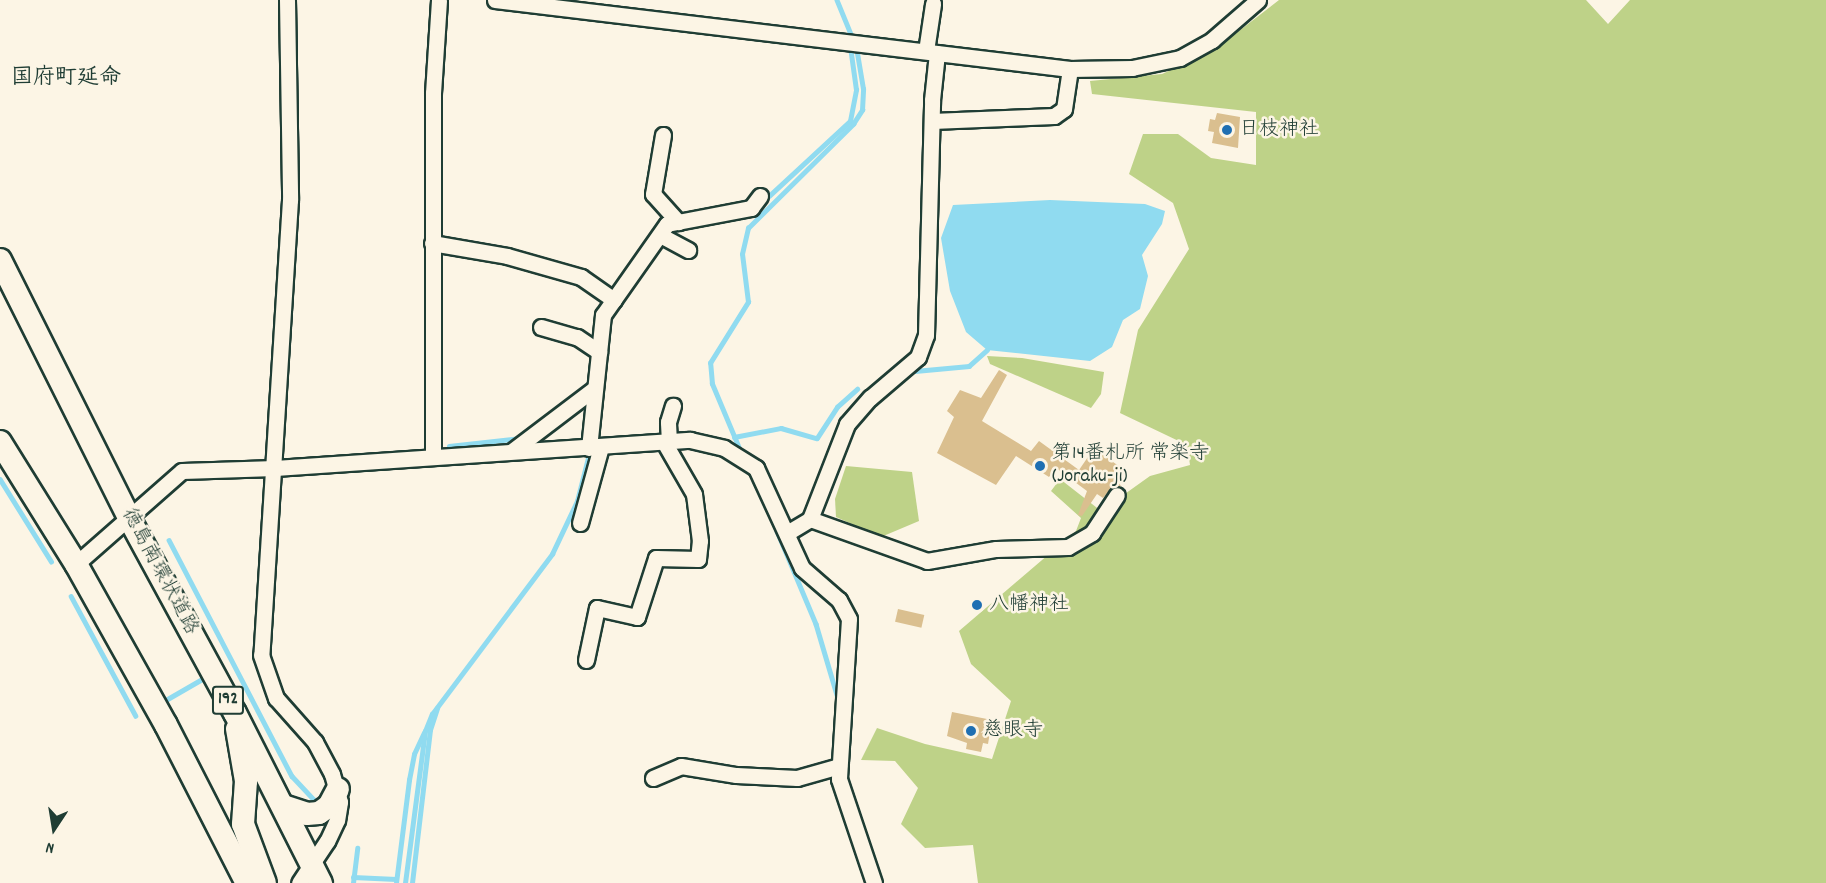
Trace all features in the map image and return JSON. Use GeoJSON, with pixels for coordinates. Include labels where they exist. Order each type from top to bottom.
{"type":"FeatureCollection","features":[{"type":"Feature","properties":{"kind":"highway","name":"徳島南環状道路"},"geometry":{"type":"LineString","coordinates":[[0,260],[130,520],[235,712],[283,806],[311,879]]}},
{"type":"Feature","properties":{"kind":"highway"},"geometry":{"type":"LineString","coordinates":[[0,442],[76,564],[166,725],[247,883]]}},
{"type":"Feature","properties":{"kind":"highway"},"geometry":{"type":"LineString","coordinates":[[235,712],[246,781],[243,824],[265,883]]}},
{"type":"Feature","properties":{"kind":"highway"},"geometry":{"type":"LineString","coordinates":[[283,806],[307,814],[319,813],[329,806],[338,789]]}},
{"type":"Feature","properties":{"kind":"street"},"geometry":{"type":"LineString","coordinates":[[287,0],[290,200],[275,468],[261,655],[276,698],[315,742],[338,789],[337,820],[311,879]]}},
{"type":"Feature","properties":{"kind":"street"},"geometry":{"type":"LineString","coordinates":[[433,456],[433,93],[439,0]]}},
{"type":"Feature","properties":{"kind":"street"},"geometry":{"type":"LineString","coordinates":[[495,0],[1070,69],[1132,68],[1180,58],[1212,40],[1258,0]]}},
{"type":"Feature","properties":{"kind":"street"},"geometry":{"type":"LineString","coordinates":[[787,533],[810,519],[847,424],[870,398],[918,357],[926,335],[933,4]]}},
{"type":"Feature","properties":{"kind":"street"},"geometry":{"type":"LineString","coordinates":[[932,121],[1054,116],[1064,109],[1070,69]]}},
{"type":"Feature","properties":{"kind":"street"},"geometry":{"type":"LineString","coordinates":[[663,135],[653,195],[678,222]]}},
{"type":"Feature","properties":{"kind":"street"},"geometry":{"type":"LineString","coordinates":[[580,523],[595,447],[595,388],[603,315],[667,224],[751,208],[760,196]]}},
{"type":"Feature","properties":{"kind":"street"},"geometry":{"type":"LineString","coordinates":[[660,235],[688,250]]}},
{"type":"Feature","properties":{"kind":"street"},"geometry":{"type":"LineString","coordinates":[[432,243],[507,256],[581,277],[614,300]]}},
{"type":"Feature","properties":{"kind":"street"},"geometry":{"type":"LineString","coordinates":[[541,327],[577,337],[599,352]]}},
{"type":"Feature","properties":{"kind":"street"},"geometry":{"type":"LineString","coordinates":[[512,450],[595,388]]}},
{"type":"Feature","properties":{"kind":"street"},"geometry":{"type":"LineString","coordinates":[[586,660],[597,608],[637,617],[656,558],[698,560],[700,541],[694,494],[667,442],[668,422],[673,406]]}},
{"type":"Feature","properties":{"kind":"street"},"geometry":{"type":"LineString","coordinates":[[76,564],[130,520],[182,471],[275,468],[512,450],[707,442],[743,458],[761,477],[802,568],[839,600],[849,619],[839,779],[874,883]]}},
{"type":"Feature","properties":{"kind":"street"},"geometry":{"type":"LineString","coordinates":[[810,519],[927,561],[996,549],[1068,548],[1092,533],[1118,495]]}},
{"type":"Feature","properties":{"kind":"street"},"geometry":{"type":"LineString","coordinates":[[653,778],[681,766],[736,775],[797,778],[839,766]]}},
{"type":"Feature","properties":{"kind":"green space"},"geometry":{"type":"Polygon","coordinates":[[[1279,0],[1586,0],[1608,24],[1630,0],[1826,0],[1826,883],[978,883],[973,845],[925,848],[901,824],[918,788],[895,761],[861,760],[877,728],[925,744],[992,759],[1011,701],[971,664],[959,631],[1076,531],[1081,518],[1051,491],[1060,479],[1101,511],[1150,476],[1190,465],[1187,445],[1120,413],[1138,330],[1189,249],[1173,203],[1129,174],[1143,134],[1178,134],[1211,158],[1256,165],[1256,112],[1092,94],[1090,81],[1162,74],[1213,51],[1279,0]]]}},
{"type":"Feature","properties":{"kind":"green space"},"geometry":{"type":"Polygon","coordinates":[[[987,356],[1022,358],[1104,372],[1101,394],[1091,408],[990,364],[987,356]]]}},
{"type":"Feature","properties":{"kind":"green space"},"geometry":{"type":"Polygon","coordinates":[[[846,466],[912,472],[919,521],[881,537],[836,517],[835,499],[846,466]]]}},
{"type":"Feature","properties":{"kind":"water"},"geometry":{"type":"Polygon","coordinates":[[[1050,200],[1145,204],[1165,211],[1162,224],[1142,255],[1148,276],[1140,309],[1123,320],[1112,347],[1090,361],[987,350],[966,332],[950,291],[941,238],[953,205],[1050,200]]]}},
{"type":"Feature","properties":{"kind":"building"},"geometry":{"type":"Polygon","coordinates":[[[1217,113],[1240,117],[1238,148],[1212,143],[1214,132],[1208,131],[1210,119],[1215,120],[1217,113]]]}},
{"type":"Feature","properties":{"kind":"building"},"geometry":{"type":"Polygon","coordinates":[[[999,370],[1007,375],[982,421],[1031,451],[1039,441],[1079,470],[1090,454],[1096,458],[1100,453],[1126,471],[1118,482],[1121,486],[1112,487],[1103,498],[1097,494],[1082,516],[1078,515],[1087,491],[1056,468],[1049,477],[1016,456],[996,485],[937,453],[954,417],[947,411],[960,390],[981,398],[999,370]]]}},
{"type":"Feature","properties":{"kind":"building"},"geometry":{"type":"Polygon","coordinates":[[[898,609],[924,615],[921,628],[895,622],[898,609]]]}},
{"type":"Feature","properties":{"kind":"building"},"geometry":{"type":"Polygon","coordinates":[[[952,712],[992,720],[988,744],[983,743],[981,752],[966,749],[967,743],[947,736],[952,712]]]}},
{"type":"Feature","properties":{"kind":"waterway"},"geometry":{"type":"LineString","coordinates":[[837,0],[853,39]]}},
{"type":"Feature","properties":{"kind":"waterway"},"geometry":{"type":"LineString","coordinates":[[769,196],[850,121],[856,90],[850,47]]}},
{"type":"Feature","properties":{"kind":"waterway"},"geometry":{"type":"LineString","coordinates":[[741,453],[712,384],[710,363],[748,302],[742,254],[748,228],[853,124],[862,110],[863,89],[856,47]]}},
{"type":"Feature","properties":{"kind":"waterway"},"geometry":{"type":"LineString","coordinates":[[915,371],[969,366],[987,350]]}},
{"type":"Feature","properties":{"kind":"waterway"},"geometry":{"type":"LineString","coordinates":[[734,437],[781,428],[817,438],[837,407],[857,389]]}},
{"type":"Feature","properties":{"kind":"waterway"},"geometry":{"type":"LineString","coordinates":[[449,446],[521,438]]}},
{"type":"Feature","properties":{"kind":"waterway"},"geometry":{"type":"LineString","coordinates":[[405,883],[425,731],[432,714],[552,554],[577,501],[589,454]]}},
{"type":"Feature","properties":{"kind":"waterway"},"geometry":{"type":"LineString","coordinates":[[0,479],[51,561]]}},
{"type":"Feature","properties":{"kind":"waterway"},"geometry":{"type":"LineString","coordinates":[[777,531],[816,624],[837,695]]}},
{"type":"Feature","properties":{"kind":"waterway"},"geometry":{"type":"LineString","coordinates":[[169,540],[292,776],[316,802]]}},
{"type":"Feature","properties":{"kind":"waterway"},"geometry":{"type":"LineString","coordinates":[[71,596],[136,716]]}},
{"type":"Feature","properties":{"kind":"waterway"},"geometry":{"type":"LineString","coordinates":[[164,701],[204,678]]}},
{"type":"Feature","properties":{"kind":"waterway"},"geometry":{"type":"LineString","coordinates":[[412,883],[430,730],[437,708]]}},
{"type":"Feature","properties":{"kind":"waterway"},"geometry":{"type":"LineString","coordinates":[[396,883],[409,780],[414,754],[424,733]]}},
{"type":"Feature","properties":{"kind":"waterway"},"geometry":{"type":"LineString","coordinates":[[353,883],[357,848]]}},
{"type":"Feature","properties":{"kind":"waterway"},"geometry":{"type":"LineString","coordinates":[[353,877],[396,879]]}},
{"type":"Feature","properties":{"kind":"place","name":"日枝神社"},"geometry":{"type":"Point","coordinates":[1227,130]}},
{"type":"Feature","properties":{"kind":"place","name":"第14番札所 常楽寺 (Joraku-ji)"},"geometry":{"type":"Point","coordinates":[1040,466]}},
{"type":"Feature","properties":{"kind":"place","name":"八幡神社"},"geometry":{"type":"Point","coordinates":[977,605]}},
{"type":"Feature","properties":{"kind":"place","name":"慈眼寺"},"geometry":{"type":"Point","coordinates":[971,731]}},
{"type":"Feature","properties":{"kind":"district","name":"国府町延命"},"geometry":{"type":"Point","coordinates":[66,79]}}]}
